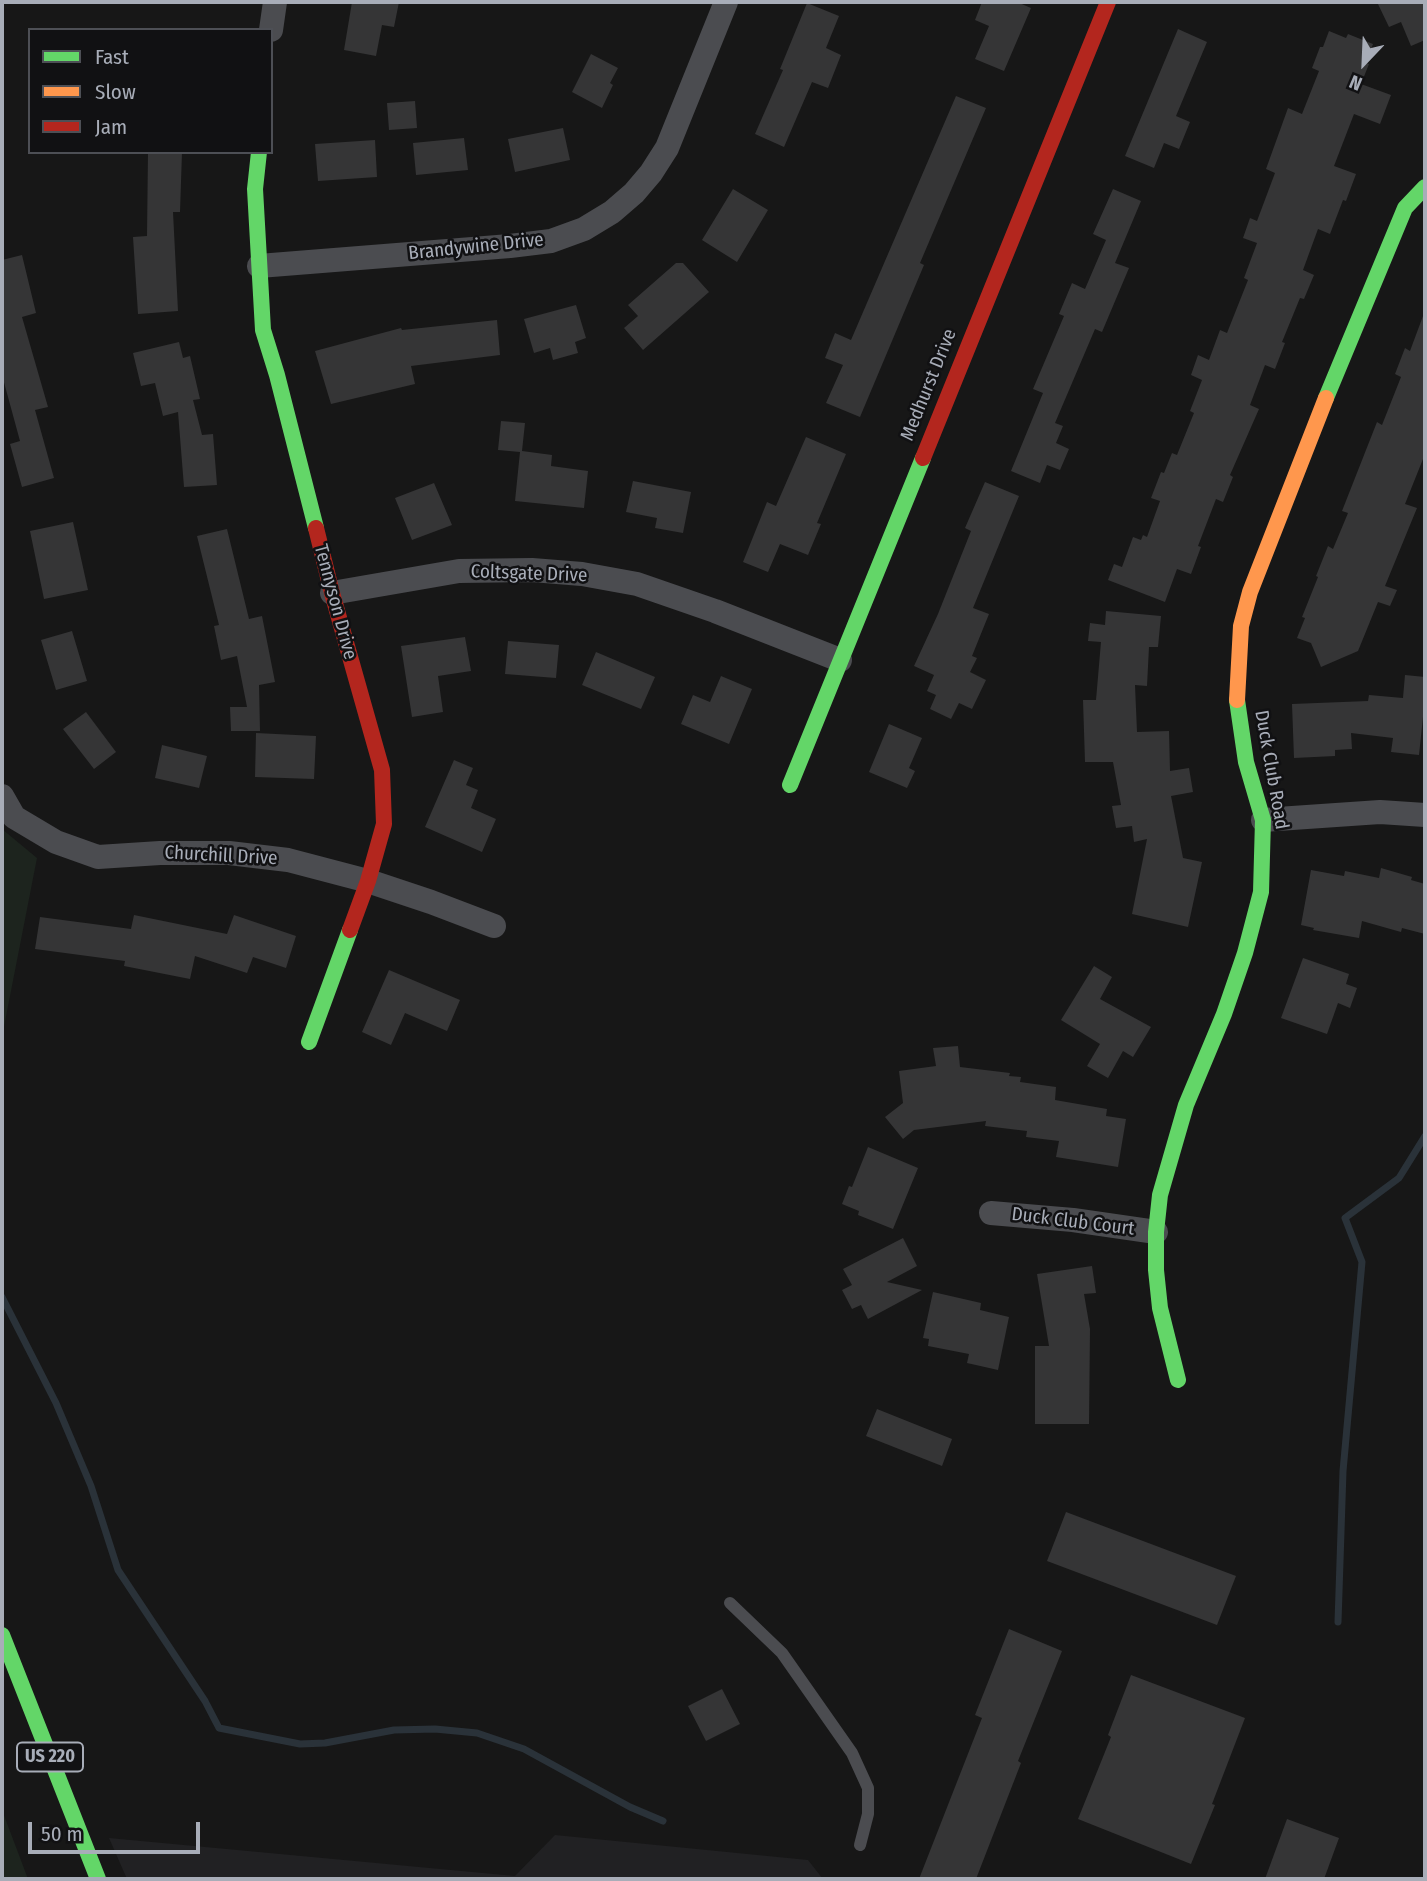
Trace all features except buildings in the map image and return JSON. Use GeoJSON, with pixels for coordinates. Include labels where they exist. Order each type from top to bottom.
{"type":"FeatureCollection","features":[{"type":"Feature","properties":{"kind":"street"},"geometry":{"type":"LineString","coordinates":[[271,28],[275,2]]}},
{"type":"Feature","properties":{"kind":"street","name":"Brandywine Drive"},"geometry":{"type":"LineString","coordinates":[[259,266],[510,246],[551,240],[584,229],[612,212],[634,193],[667,148],[726,2]]}},
{"type":"Feature","properties":{"kind":"street","name":"Medhurst Drive"},"geometry":{"type":"LineString","coordinates":[[790,785],[1108,2]]}},
{"type":"Feature","properties":{"kind":"street","name":"Tennyson Drive"},"geometry":{"type":"LineString","coordinates":[[259,154],[255,189],[263,330],[382,770],[384,824],[368,881],[309,1042]]}},
{"type":"Feature","properties":{"kind":"street","name":"Duck Club Road"},"geometry":{"type":"LineString","coordinates":[[1178,1380],[1160,1308],[1156,1270],[1160,1195],[1185,1109],[1224,1014],[1245,953],[1262,880],[1263,820],[1247,762],[1237,697],[1241,626],[1250,592],[1357,322],[1405,208],[1425,187]]}},
{"type":"Feature","properties":{"kind":"street","name":"Coltsgate Drive"},"geometry":{"type":"LineString","coordinates":[[332,593],[459,571],[532,570],[582,574],[636,584],[715,611],[840,660]]}},
{"type":"Feature","properties":{"kind":"street","name":"Churchill Drive"},"geometry":{"type":"LineString","coordinates":[[2,796],[14,817],[55,842],[97,857],[229,853],[288,860],[368,881],[494,926]]}},
{"type":"Feature","properties":{"kind":"street"},"geometry":{"type":"LineString","coordinates":[[1263,820],[1380,812],[1425,815]]}},
{"type":"Feature","properties":{"kind":"street","name":"Duck Club Court"},"geometry":{"type":"LineString","coordinates":[[991,1213],[1073,1220],[1156,1232]]}},
{"type":"Feature","properties":{"kind":"street","name":"US 220"},"geometry":{"type":"LineString","coordinates":[[2,1635],[98,1879]]}},
{"type":"Feature","properties":{"kind":"lane"},"geometry":{"type":"LineString","coordinates":[[730,1603],[782,1653],[852,1752],[868,1788],[868,1814],[860,1845]]}},
{"type":"Feature","properties":{"kind":"shaded area"},"geometry":{"type":"Polygon","coordinates":[[[2,829],[37,858],[2,1037],[2,829]]]}},
{"type":"Feature","properties":{"kind":"shaded area"},"geometry":{"type":"Polygon","coordinates":[[[2,1810],[28,1879],[2,1879],[2,1810]]]}},
{"type":"Feature","properties":{"kind":"shaded area"},"geometry":{"type":"Polygon","coordinates":[[[555,1835],[808,1860],[823,1879],[127,1879],[109,1838],[515,1876],[555,1835]]]}},
{"type":"Feature","properties":{"kind":"waterway"},"geometry":{"type":"LineString","coordinates":[[1338,1622],[1343,1471],[1362,1262],[1345,1218],[1399,1178],[1425,1136]]}},
{"type":"Feature","properties":{"kind":"waterway"},"geometry":{"type":"LineString","coordinates":[[2,1297],[56,1403],[91,1486],[118,1570],[205,1701],[219,1728],[300,1744],[325,1743],[394,1730],[435,1729],[477,1733],[524,1749],[630,1807],[663,1821]]}},
{"type":"Feature","properties":{"kind":"traffic: fast"},"geometry":{"type":"LineString","coordinates":[[259,154],[255,189],[263,330],[316,528]]}},
{"type":"Feature","properties":{"kind":"traffic: fast"},"geometry":{"type":"LineString","coordinates":[[1326,398],[1405,208],[1425,187]]}},
{"type":"Feature","properties":{"kind":"traffic: fast"},"geometry":{"type":"LineString","coordinates":[[790,785],[923,458]]}},
{"type":"Feature","properties":{"kind":"traffic: fast"},"geometry":{"type":"LineString","coordinates":[[1178,1380],[1160,1308],[1156,1270],[1160,1195],[1186,1105],[1224,1014],[1245,953],[1261,892],[1263,820],[1246,762],[1237,700]]}},
{"type":"Feature","properties":{"kind":"traffic: fast"},"geometry":{"type":"LineString","coordinates":[[309,1042],[350,930]]}},
{"type":"Feature","properties":{"kind":"traffic: fast"},"geometry":{"type":"LineString","coordinates":[[2,1635],[98,1879]]}},
{"type":"Feature","properties":{"kind":"traffic: slow"},"geometry":{"type":"LineString","coordinates":[[1237,700],[1241,626],[1250,592],[1326,398]]}},
{"type":"Feature","properties":{"kind":"traffic: jam"},"geometry":{"type":"LineString","coordinates":[[923,458],[1108,2]]}},
{"type":"Feature","properties":{"kind":"traffic: jam"},"geometry":{"type":"LineString","coordinates":[[316,528],[382,770],[384,824],[368,881],[350,930]]}}]}
